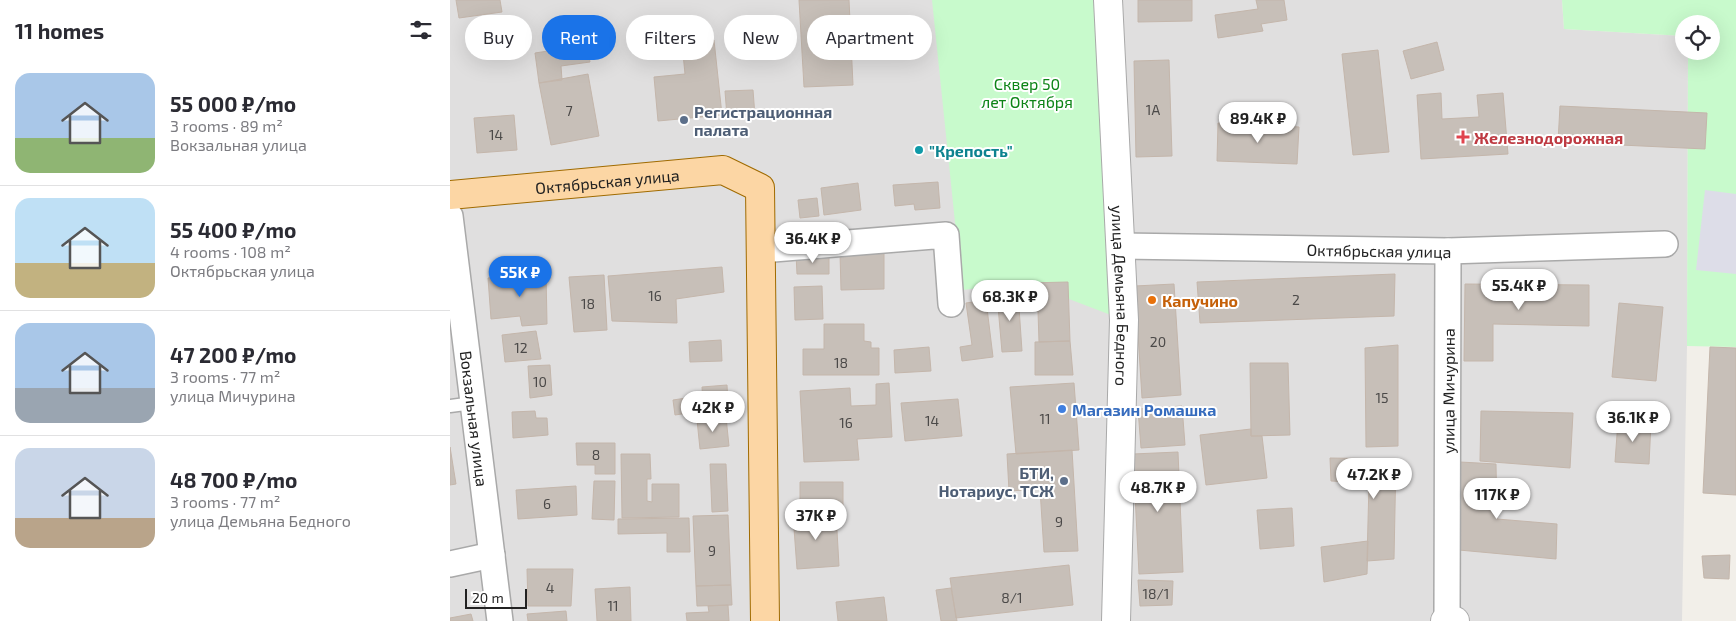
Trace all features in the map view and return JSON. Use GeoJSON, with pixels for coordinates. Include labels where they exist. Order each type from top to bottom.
{"type":"FeatureCollection","features":[{"type":"Feature","properties":{"kind":"main road","name":"Октябрьская улица"},"geometry":{"type":"LineString","coordinates":[[450,195],[723,170],[760,188],[761,250]]}},
{"type":"Feature","properties":{"kind":"main road"},"geometry":{"type":"LineString","coordinates":[[761,250],[765,621]]}},
{"type":"Feature","properties":{"kind":"street","name":"улица Демьяна Бедного"},"geometry":{"type":"LineString","coordinates":[[1108,0],[1124,320],[1116,621]]}},
{"type":"Feature","properties":{"kind":"street","name":"Вокзальная улица"},"geometry":{"type":"LineString","coordinates":[[450,216],[462,404],[492,556],[500,621]]}},
{"type":"Feature","properties":{"kind":"street"},"geometry":{"type":"LineString","coordinates":[[761,250],[946,235],[951,304]]}},
{"type":"Feature","properties":{"kind":"street","name":"Октябрьская улица"},"geometry":{"type":"LineString","coordinates":[[1121,246],[1448,251],[1665,244]]}},
{"type":"Feature","properties":{"kind":"street","name":"улица Мичурина"},"geometry":{"type":"LineString","coordinates":[[1446,621],[1448,251]]}},
{"type":"Feature","properties":{"kind":"street"},"geometry":{"type":"LineString","coordinates":[[450,564],[492,556]]}},
{"type":"Feature","properties":{"kind":"street"},"geometry":{"type":"LineString","coordinates":[[1446,621],[1455,621]]}},
{"type":"Feature","properties":{"kind":"shaded area"},"geometry":{"type":"Polygon","coordinates":[[[450,0],[1562,0],[1564,29],[1675,35],[1675,60],[1688,60],[1687,346],[1682,621],[450,621],[450,0]]]}},
{"type":"Feature","properties":{"kind":"shaded area"},"geometry":{"type":"Polygon","coordinates":[[[1705,190],[1736,194],[1736,274],[1696,270],[1705,190]]]}},
{"type":"Feature","properties":{"kind":"green space","name":"Сквер 50 лет Октября"},"geometry":{"type":"Polygon","coordinates":[[[932,0],[1108,0],[1124,320],[1027,283],[962,290],[932,0]]]}},
{"type":"Feature","properties":{"kind":"green space"},"geometry":{"type":"Polygon","coordinates":[[[1562,0],[1736,0],[1736,347],[1687,346],[1688,60],[1720,60],[1720,15],[1675,15],[1675,35],[1564,29],[1562,0]]]}},
{"type":"Feature","properties":{"kind":"building"},"geometry":{"type":"Polygon","coordinates":[[[456,0],[500,0],[502,12],[465,15],[465,17],[459,18],[456,0]]]}},
{"type":"Feature","properties":{"kind":"building"},"geometry":{"type":"Polygon","coordinates":[[[799,0],[849,0],[850,15],[807,15],[807,60],[852,60],[853,85],[804,87],[799,0]]]}},
{"type":"Feature","properties":{"kind":"building"},"geometry":{"type":"Polygon","coordinates":[[[1138,0],[1192,0],[1192,21],[1138,22],[1138,0]]]}},
{"type":"Feature","properties":{"kind":"building"},"geometry":{"type":"Polygon","coordinates":[[[1256,0],[1284,0],[1287,20],[1261,24],[1263,31],[1218,38],[1215,15],[1258,9],[1256,0]]]}},
{"type":"Feature","properties":{"kind":"building","name":"Регистрационная палата"},"geometry":{"type":"Polygon","coordinates":[[[714,40],[722,115],[658,121],[654,77],[685,74],[684,60],[714,60],[714,40]]]}},
{"type":"Feature","properties":{"kind":"building"},"geometry":{"type":"Polygon","coordinates":[[[1437,42],[1444,70],[1411,79],[1403,51],[1437,42]]]}},
{"type":"Feature","properties":{"kind":"building"},"geometry":{"type":"Polygon","coordinates":[[[1378,50],[1389,152],[1353,155],[1342,54],[1378,50]]]}},
{"type":"Feature","properties":{"kind":"building"},"geometry":{"type":"Polygon","coordinates":[[[542,52],[542,60],[590,60],[590,62],[561,66],[562,80],[539,83],[535,53],[542,52]]]}},
{"type":"Feature","properties":{"kind":"building"},"geometry":{"type":"Polygon","coordinates":[[[1169,60],[1172,156],[1136,157],[1134,61],[1169,60]]]}},
{"type":"Feature","properties":{"kind":"building"},"geometry":{"type":"Polygon","coordinates":[[[588,74],[599,136],[551,145],[539,83],[588,74]]]}},
{"type":"Feature","properties":{"kind":"building"},"geometry":{"type":"Polygon","coordinates":[[[753,90],[755,116],[727,117],[725,91],[753,90]]]}},
{"type":"Feature","properties":{"kind":"building","name":"Железнодорожная"},"geometry":{"type":"Polygon","coordinates":[[[1441,93],[1442,119],[1479,117],[1477,95],[1503,93],[1508,154],[1421,159],[1417,95],[1441,93]]]}},
{"type":"Feature","properties":{"kind":"building"},"geometry":{"type":"Polygon","coordinates":[[[1560,106],[1707,113],[1705,149],[1558,142],[1560,106]]]}},
{"type":"Feature","properties":{"kind":"building"},"geometry":{"type":"Polygon","coordinates":[[[514,115],[517,150],[477,153],[474,118],[514,115]]]}},
{"type":"Feature","properties":{"kind":"building"},"geometry":{"type":"Polygon","coordinates":[[[1218,123],[1299,127],[1297,164],[1217,161],[1218,123]]]}},
{"type":"Feature","properties":{"kind":"building"},"geometry":{"type":"Polygon","coordinates":[[[938,182],[940,208],[915,210],[914,204],[895,206],[893,185],[938,182]]]}},
{"type":"Feature","properties":{"kind":"building"},"geometry":{"type":"Polygon","coordinates":[[[858,183],[861,210],[824,215],[821,188],[858,183]]]}},
{"type":"Feature","properties":{"kind":"building"},"geometry":{"type":"Polygon","coordinates":[[[817,198],[819,216],[800,218],[798,200],[817,198]]]}},
{"type":"Feature","properties":{"kind":"building"},"geometry":{"type":"Polygon","coordinates":[[[829,253],[829,274],[797,274],[796,254],[829,253]]]}},
{"type":"Feature","properties":{"kind":"building"},"geometry":{"type":"Polygon","coordinates":[[[840,253],[884,253],[884,289],[841,290],[840,253]]]}},
{"type":"Feature","properties":{"kind":"building"},"geometry":{"type":"Polygon","coordinates":[[[722,267],[724,292],[676,299],[677,323],[612,321],[608,276],[722,267]]]}},
{"type":"Feature","properties":{"kind":"building"},"geometry":{"type":"Polygon","coordinates":[[[546,273],[547,324],[522,326],[520,316],[491,319],[488,278],[546,273]]]}},
{"type":"Feature","properties":{"kind":"building"},"geometry":{"type":"Polygon","coordinates":[[[1395,274],[1394,316],[1200,323],[1197,282],[1395,274]]]}},
{"type":"Feature","properties":{"kind":"building"},"geometry":{"type":"Polygon","coordinates":[[[604,275],[607,330],[574,332],[569,277],[604,275]]]}},
{"type":"Feature","properties":{"kind":"building"},"geometry":{"type":"Polygon","coordinates":[[[1068,282],[1070,341],[1039,342],[1038,311],[1029,308],[1027,283],[1068,282]]]}},
{"type":"Feature","properties":{"kind":"building"},"geometry":{"type":"Polygon","coordinates":[[[1174,284],[1181,395],[1142,398],[1135,286],[1174,284]]]}},
{"type":"Feature","properties":{"kind":"building"},"geometry":{"type":"Polygon","coordinates":[[[1465,284],[1589,285],[1589,326],[1493,324],[1493,361],[1464,361],[1465,284]]]}},
{"type":"Feature","properties":{"kind":"building"},"geometry":{"type":"Polygon","coordinates":[[[822,286],[823,319],[795,320],[794,287],[822,286]]]}},
{"type":"Feature","properties":{"kind":"building"},"geometry":{"type":"Polygon","coordinates":[[[1018,293],[1022,351],[1002,352],[997,295],[1018,293]]]}},
{"type":"Feature","properties":{"kind":"building"},"geometry":{"type":"Polygon","coordinates":[[[986,300],[993,357],[962,361],[960,347],[972,345],[966,303],[986,300]]]}},
{"type":"Feature","properties":{"kind":"building"},"geometry":{"type":"Polygon","coordinates":[[[1619,303],[1663,307],[1656,381],[1612,377],[1619,303]]]}},
{"type":"Feature","properties":{"kind":"building"},"geometry":{"type":"Polygon","coordinates":[[[824,324],[864,324],[864,341],[871,342],[871,348],[879,348],[879,375],[803,375],[803,349],[824,349],[824,324]]]}},
{"type":"Feature","properties":{"kind":"building"},"geometry":{"type":"Polygon","coordinates":[[[536,331],[541,359],[505,362],[502,335],[536,331]]]}},
{"type":"Feature","properties":{"kind":"building"},"geometry":{"type":"Polygon","coordinates":[[[721,340],[722,361],[690,362],[689,342],[721,340]]]}},
{"type":"Feature","properties":{"kind":"building"},"geometry":{"type":"Polygon","coordinates":[[[1070,341],[1073,375],[1035,375],[1035,342],[1070,341]]]}},
{"type":"Feature","properties":{"kind":"building"},"geometry":{"type":"Polygon","coordinates":[[[1398,345],[1398,446],[1366,447],[1365,348],[1398,345]]]}},
{"type":"Feature","properties":{"kind":"building"},"geometry":{"type":"Polygon","coordinates":[[[929,347],[931,371],[895,373],[894,350],[929,347]]]}},
{"type":"Feature","properties":{"kind":"building"},"geometry":{"type":"Polygon","coordinates":[[[1710,347],[1736,348],[1736,495],[1703,493],[1710,347]]]}},
{"type":"Feature","properties":{"kind":"building"},"geometry":{"type":"Polygon","coordinates":[[[1250,363],[1288,363],[1290,435],[1251,436],[1250,363]]]}},
{"type":"Feature","properties":{"kind":"building"},"geometry":{"type":"Polygon","coordinates":[[[550,365],[552,395],[530,398],[528,366],[550,365]]]}},
{"type":"Feature","properties":{"kind":"building"},"geometry":{"type":"Polygon","coordinates":[[[889,383],[892,437],[857,439],[859,460],[804,462],[800,391],[850,388],[851,406],[876,405],[876,384],[889,383]]]}},
{"type":"Feature","properties":{"kind":"building"},"geometry":{"type":"Polygon","coordinates":[[[1074,383],[1079,450],[1016,454],[1010,387],[1074,383]]]}},
{"type":"Feature","properties":{"kind":"building"},"geometry":{"type":"Polygon","coordinates":[[[727,385],[728,403],[703,405],[702,387],[727,385]]]}},
{"type":"Feature","properties":{"kind":"building"},"geometry":{"type":"Polygon","coordinates":[[[693,397],[695,412],[675,415],[673,400],[693,397]]]}},
{"type":"Feature","properties":{"kind":"building"},"geometry":{"type":"Polygon","coordinates":[[[958,399],[962,436],[905,441],[901,403],[958,399]]]}},
{"type":"Feature","properties":{"kind":"building"},"geometry":{"type":"Polygon","coordinates":[[[1182,406],[1185,445],[1141,448],[1138,409],[1182,406]]]}},
{"type":"Feature","properties":{"kind":"building"},"geometry":{"type":"Polygon","coordinates":[[[535,411],[536,418],[547,418],[548,435],[513,438],[512,412],[535,411]]]}},
{"type":"Feature","properties":{"kind":"building"},"geometry":{"type":"Polygon","coordinates":[[[1481,411],[1573,413],[1570,468],[1480,461],[1481,411]]]}},
{"type":"Feature","properties":{"kind":"building"},"geometry":{"type":"Polygon","coordinates":[[[726,417],[729,446],[700,449],[697,420],[726,417]]]}},
{"type":"Feature","properties":{"kind":"building"},"geometry":{"type":"Polygon","coordinates":[[[1618,421],[1651,423],[1649,464],[1615,462],[1618,421]]]}},
{"type":"Feature","properties":{"kind":"building"},"geometry":{"type":"Polygon","coordinates":[[[1251,429],[1251,436],[1262,436],[1267,478],[1206,485],[1200,435],[1251,429]]]}},
{"type":"Feature","properties":{"kind":"building"},"geometry":{"type":"Polygon","coordinates":[[[576,443],[615,443],[615,474],[595,474],[595,465],[577,465],[576,443]]]}},
{"type":"Feature","properties":{"kind":"building"},"geometry":{"type":"Polygon","coordinates":[[[450,447],[456,484],[450,485],[450,447]]]}},
{"type":"Feature","properties":{"kind":"building"},"geometry":{"type":"Polygon","coordinates":[[[1072,450],[1078,551],[1044,552],[1040,489],[1009,491],[1007,454],[1072,450]]]}},
{"type":"Feature","properties":{"kind":"building"},"geometry":{"type":"Polygon","coordinates":[[[1178,452],[1183,572],[1139,574],[1133,454],[1178,452]]]}},
{"type":"Feature","properties":{"kind":"building"},"geometry":{"type":"Polygon","coordinates":[[[621,454],[650,454],[651,479],[647,479],[647,501],[652,502],[652,484],[679,484],[679,517],[622,518],[621,454]]]}},
{"type":"Feature","properties":{"kind":"building"},"geometry":{"type":"Polygon","coordinates":[[[1330,458],[1396,459],[1394,559],[1367,561],[1369,483],[1331,481],[1330,458]]]}},
{"type":"Feature","properties":{"kind":"building"},"geometry":{"type":"Polygon","coordinates":[[[1460,462],[1496,464],[1497,519],[1557,524],[1556,559],[1459,550],[1460,462]]]}},
{"type":"Feature","properties":{"kind":"building"},"geometry":{"type":"Polygon","coordinates":[[[710,464],[726,464],[728,511],[712,512],[710,464]]]}},
{"type":"Feature","properties":{"kind":"building"},"geometry":{"type":"Polygon","coordinates":[[[594,481],[615,481],[614,520],[592,519],[594,481]]]}},
{"type":"Feature","properties":{"kind":"building"},"geometry":{"type":"Polygon","coordinates":[[[800,482],[843,482],[843,508],[800,508],[800,482]]]}},
{"type":"Feature","properties":{"kind":"building"},"geometry":{"type":"Polygon","coordinates":[[[576,486],[577,515],[518,519],[516,490],[576,486]]]}},
{"type":"Feature","properties":{"kind":"building"},"geometry":{"type":"Polygon","coordinates":[[[1292,508],[1294,546],[1260,549],[1257,510],[1292,508]]]}},
{"type":"Feature","properties":{"kind":"building"},"geometry":{"type":"Polygon","coordinates":[[[836,513],[839,566],[797,569],[793,515],[836,513]]]}},
{"type":"Feature","properties":{"kind":"building"},"geometry":{"type":"Polygon","coordinates":[[[728,515],[731,585],[696,586],[693,516],[728,515]]]}},
{"type":"Feature","properties":{"kind":"building"},"geometry":{"type":"Polygon","coordinates":[[[689,518],[690,552],[667,552],[667,533],[618,534],[618,519],[689,518]]]}},
{"type":"Feature","properties":{"kind":"building"},"geometry":{"type":"Polygon","coordinates":[[[1368,541],[1367,574],[1324,582],[1321,547],[1368,541]]]}},
{"type":"Feature","properties":{"kind":"building"},"geometry":{"type":"Polygon","coordinates":[[[1730,555],[1729,579],[1704,578],[1702,556],[1730,555]]]}},
{"type":"Feature","properties":{"kind":"building"},"geometry":{"type":"Polygon","coordinates":[[[1069,565],[1073,605],[956,618],[950,578],[1069,565]]]}},
{"type":"Feature","properties":{"kind":"building"},"geometry":{"type":"Polygon","coordinates":[[[527,569],[573,569],[571,606],[528,606],[527,569]]]}},
{"type":"Feature","properties":{"kind":"building"},"geometry":{"type":"Polygon","coordinates":[[[1138,580],[1173,581],[1172,605],[1140,606],[1138,580]]]}},
{"type":"Feature","properties":{"kind":"building"},"geometry":{"type":"Polygon","coordinates":[[[731,585],[732,605],[697,606],[696,586],[731,585]]]}},
{"type":"Feature","properties":{"kind":"building"},"geometry":{"type":"Polygon","coordinates":[[[630,587],[631,621],[597,621],[595,589],[630,587]]]}},
{"type":"Feature","properties":{"kind":"building"},"geometry":{"type":"Polygon","coordinates":[[[951,588],[957,621],[941,621],[936,590],[951,588]]]}},
{"type":"Feature","properties":{"kind":"building"},"geometry":{"type":"Polygon","coordinates":[[[884,597],[887,621],[838,621],[836,602],[884,597]]]}},
{"type":"Feature","properties":{"kind":"building"},"geometry":{"type":"Polygon","coordinates":[[[728,605],[729,621],[687,621],[686,613],[709,612],[708,606],[728,605]]]}},
{"type":"Feature","properties":{"kind":"building"},"geometry":{"type":"Polygon","coordinates":[[[566,611],[567,621],[528,621],[527,614],[566,611]]]}},
{"type":"Feature","properties":{"kind":"building"},"geometry":{"type":"Polygon","coordinates":[[[471,614],[473,621],[450,621],[450,618],[471,614]]]}},
{"type":"Feature","properties":{"kind":"place","name":"Регистрационная палата"},"geometry":{"type":"Point","coordinates":[684,120]}},
{"type":"Feature","properties":{"kind":"place","name":"Железнодорожная"},"geometry":{"type":"Point","coordinates":[1463,137]}},
{"type":"Feature","properties":{"kind":"place","name":"\"Крепость\""},"geometry":{"type":"Point","coordinates":[919,150]}},
{"type":"Feature","properties":{"kind":"place","name":"Капучино"},"geometry":{"type":"Point","coordinates":[1152,300]}},
{"type":"Feature","properties":{"kind":"place","name":"Магазин Ромашка"},"geometry":{"type":"Point","coordinates":[1062,409]}},
{"type":"Feature","properties":{"kind":"place","name":"БТИ, Нотариус, ТСЖ"},"geometry":{"type":"Point","coordinates":[1064,481]}}]}
